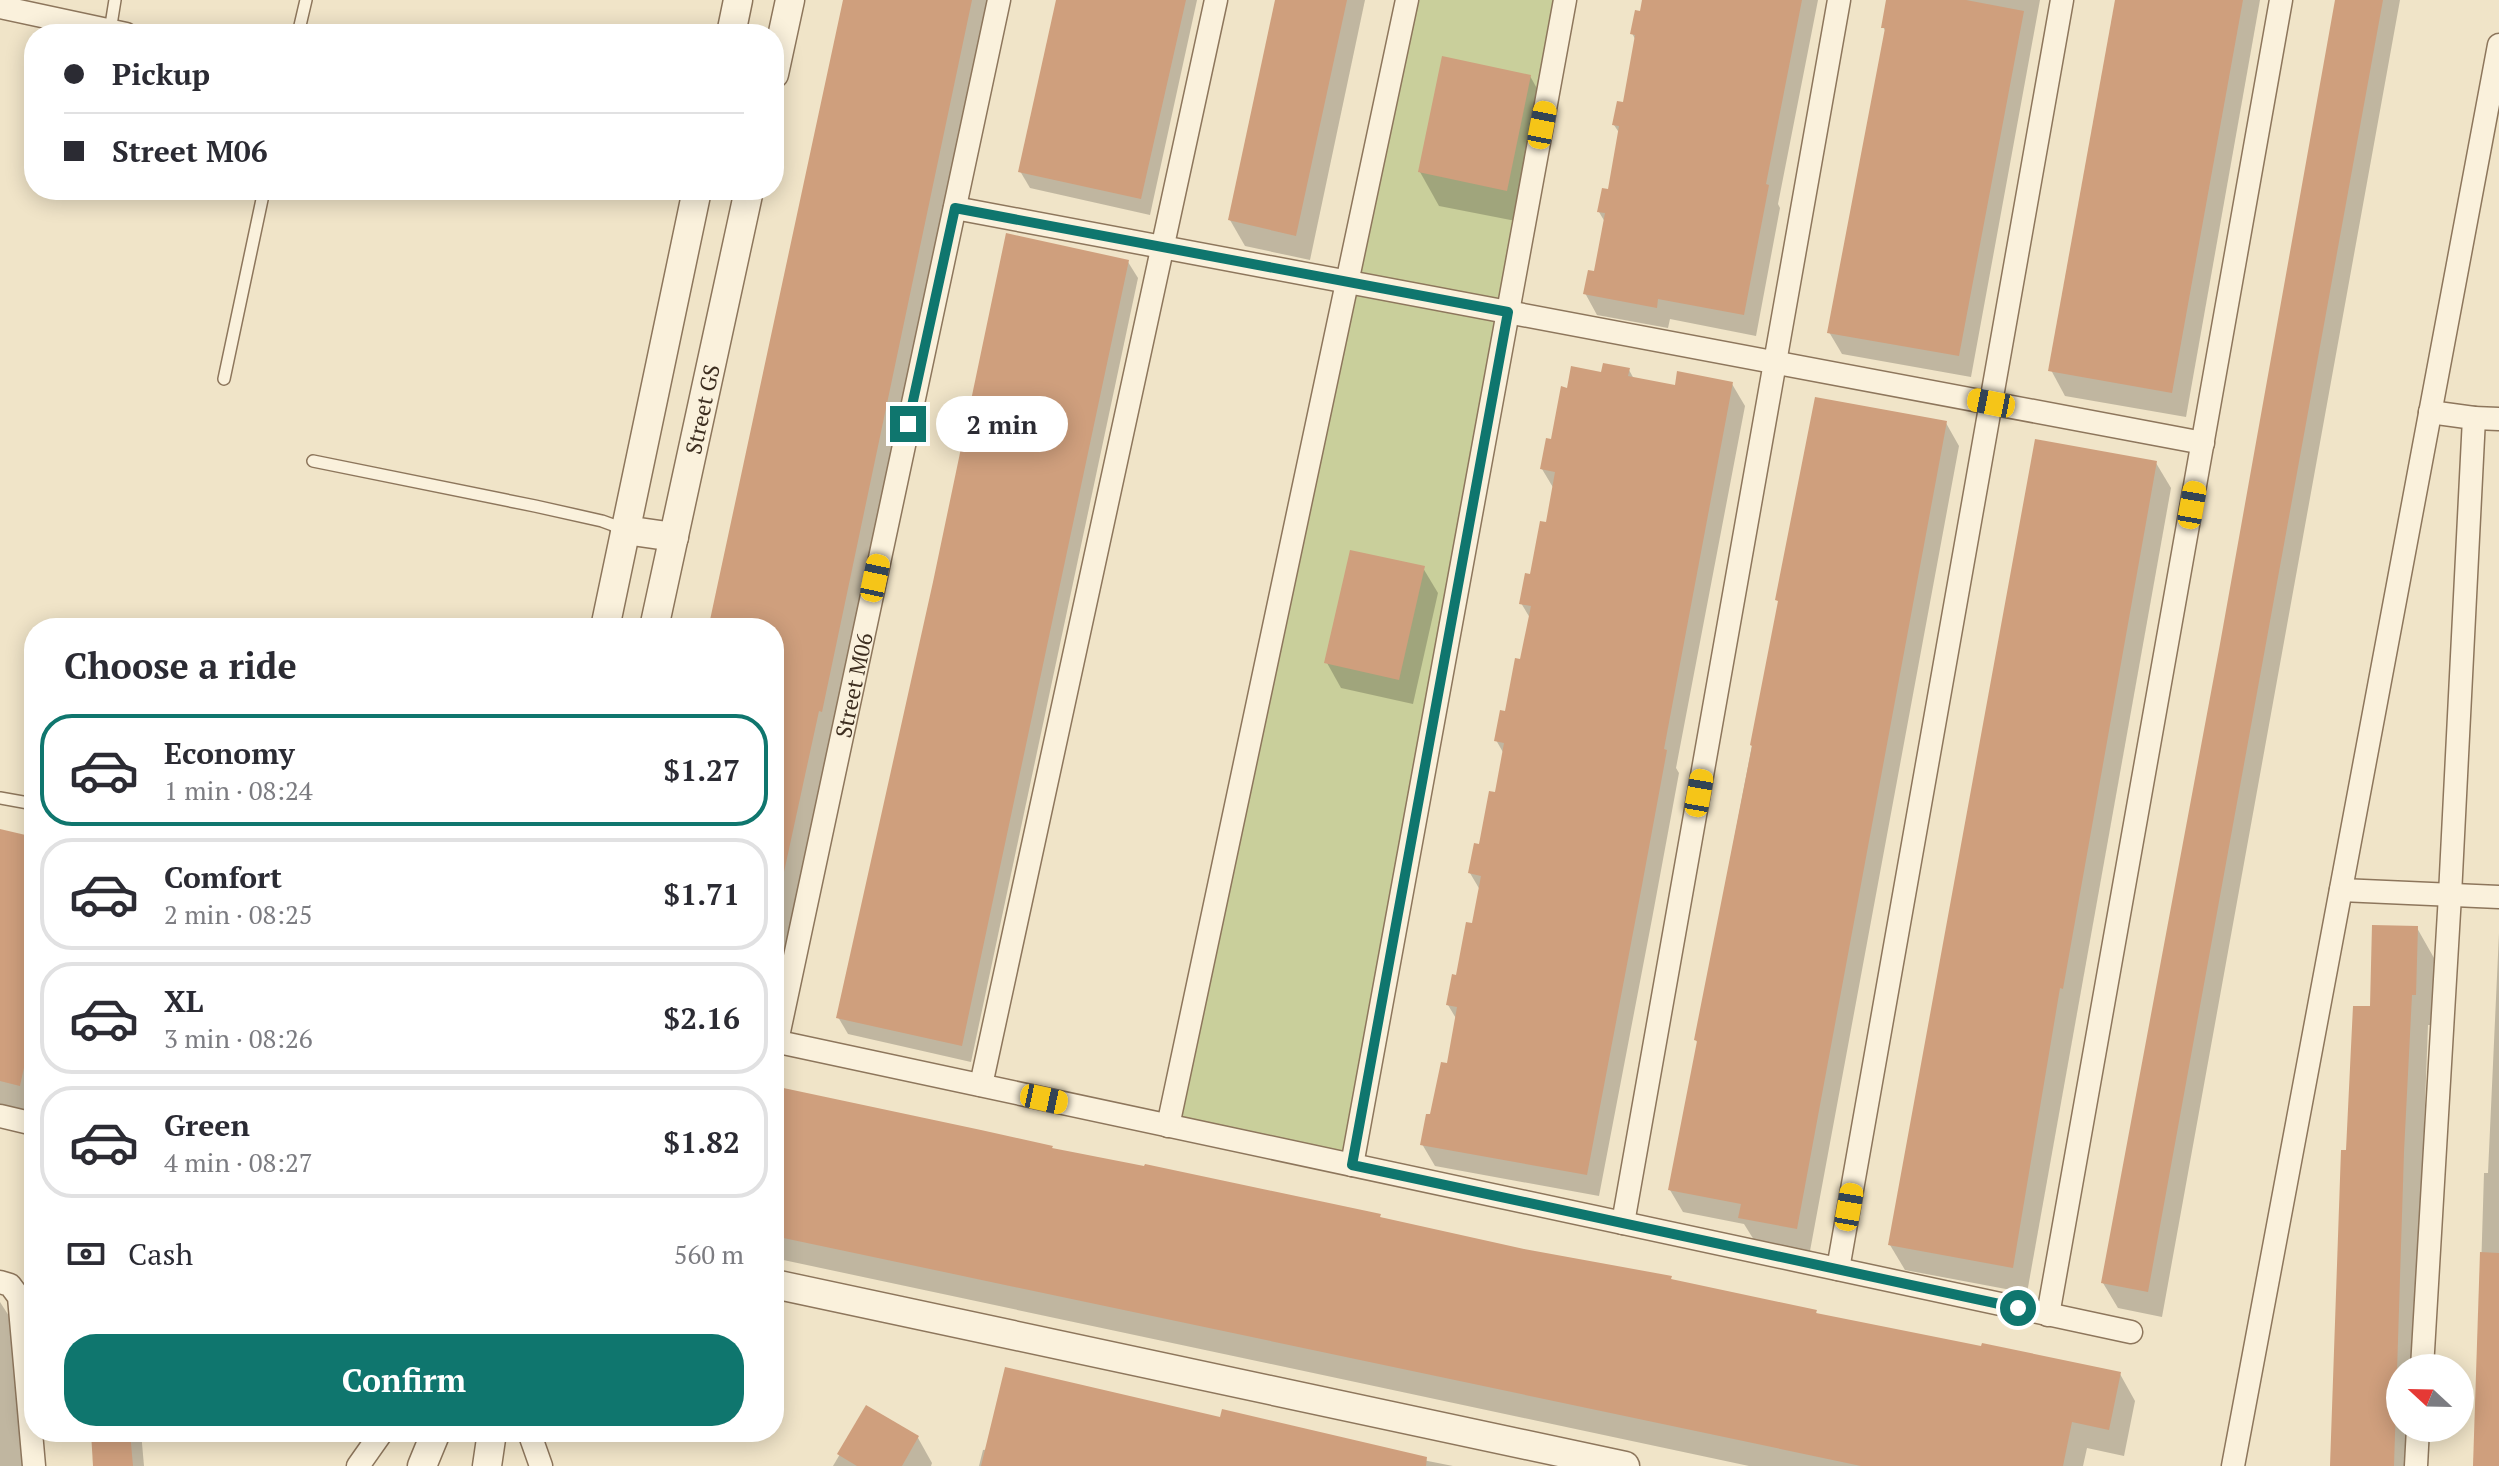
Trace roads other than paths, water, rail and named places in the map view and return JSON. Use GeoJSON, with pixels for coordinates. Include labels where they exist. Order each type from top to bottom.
{"type":"FeatureCollection","features":[{"type":"Feature","properties":{"kind":"street"},"geometry":{"type":"LineString","coordinates":[[733,24],[738,0]]}},
{"type":"Feature","properties":{"kind":"street"},"geometry":{"type":"LineString","coordinates":[[784,28],[790,0]]}},
{"type":"Feature","properties":{"kind":"street","name":"Street M06"},"geometry":{"type":"LineString","coordinates":[[784,999],[999,0]]}},
{"type":"Feature","properties":{"kind":"street"},"geometry":{"type":"LineString","coordinates":[[981,1085],[1216,0]]}},
{"type":"Feature","properties":{"kind":"street"},"geometry":{"type":"LineString","coordinates":[[1168,1126],[1407,0]]}},
{"type":"Feature","properties":{"kind":"street"},"geometry":{"type":"LineString","coordinates":[[1352,1165],[1565,0]]}},
{"type":"Feature","properties":{"kind":"street"},"geometry":{"type":"LineString","coordinates":[[1623,1223],[1839,0]]}},
{"type":"Feature","properties":{"kind":"street"},"geometry":{"type":"LineString","coordinates":[[1838,1269],[2062,0]]}},
{"type":"Feature","properties":{"kind":"street"},"geometry":{"type":"LineString","coordinates":[[2048,1315],[2281,0]]}},
{"type":"Feature","properties":{"kind":"street"},"geometry":{"type":"LineString","coordinates":[[0,7],[80,24]]}},
{"type":"Feature","properties":{"kind":"street"},"geometry":{"type":"LineString","coordinates":[[2233,1466],[2499,45]]}},
{"type":"Feature","properties":{"kind":"street"},"geometry":{"type":"LineString","coordinates":[[607,618],[695,200]]}},
{"type":"Feature","properties":{"kind":"street","name":"Street GS"},"geometry":{"type":"LineString","coordinates":[[656,618],[747,200]]}},
{"type":"Feature","properties":{"kind":"street"},"geometry":{"type":"LineString","coordinates":[[955,208],[2203,443]]}},
{"type":"Feature","properties":{"kind":"street"},"geometry":{"type":"LineString","coordinates":[[2430,412],[2499,419]]}},
{"type":"Feature","properties":{"kind":"street"},"geometry":{"type":"LineString","coordinates":[[2423,1354],[2474,418]]}},
{"type":"Feature","properties":{"kind":"street"},"geometry":{"type":"LineString","coordinates":[[625,530],[674,537]]}},
{"type":"Feature","properties":{"kind":"street"},"geometry":{"type":"LineString","coordinates":[[2341,890],[2499,897]]}},
{"type":"Feature","properties":{"kind":"street"},"geometry":{"type":"LineString","coordinates":[[784,1043],[2131,1332]]}},
{"type":"Feature","properties":{"kind":"street"},"geometry":{"type":"LineString","coordinates":[[0,1116],[24,1122]]}},
{"type":"Feature","properties":{"kind":"street"},"geometry":{"type":"LineString","coordinates":[[0,1282],[10,1285],[19,1297],[24,1353]]}},
{"type":"Feature","properties":{"kind":"street"},"geometry":{"type":"LineString","coordinates":[[784,1286],[1625,1466]]}},
{"type":"Feature","properties":{"kind":"street"},"geometry":{"type":"LineString","coordinates":[[32,1442],[34,1466]]}},
{"type":"Feature","properties":{"kind":"street"},"geometry":{"type":"LineString","coordinates":[[358,1466],[375,1442]]}},
{"type":"Feature","properties":{"kind":"street"},"geometry":{"type":"LineString","coordinates":[[422,1466],[432,1442]]}},
{"type":"Feature","properties":{"kind":"street"},"geometry":{"type":"LineString","coordinates":[[487,1466],[491,1442]]}},
{"type":"Feature","properties":{"kind":"street"},"geometry":{"type":"LineString","coordinates":[[533,1442],[541,1466]]}},
{"type":"Feature","properties":{"kind":"street"},"geometry":{"type":"LineString","coordinates":[[2416,1466],[2417,1442]]}},
{"type":"Feature","properties":{"kind":"lane"},"geometry":{"type":"LineString","coordinates":[[115,0],[117,24]]}},
{"type":"Feature","properties":{"kind":"lane"},"geometry":{"type":"LineString","coordinates":[[300,24],[306,0]]}},
{"type":"Feature","properties":{"kind":"lane"},"geometry":{"type":"LineString","coordinates":[[224,379],[262,200]]}},
{"type":"Feature","properties":{"kind":"lane"},"geometry":{"type":"LineString","coordinates":[[313,461],[535,506],[602,521],[625,530]]}},
{"type":"Feature","properties":{"kind":"lane"},"geometry":{"type":"LineString","coordinates":[[0,798],[24,802]]}}]}
